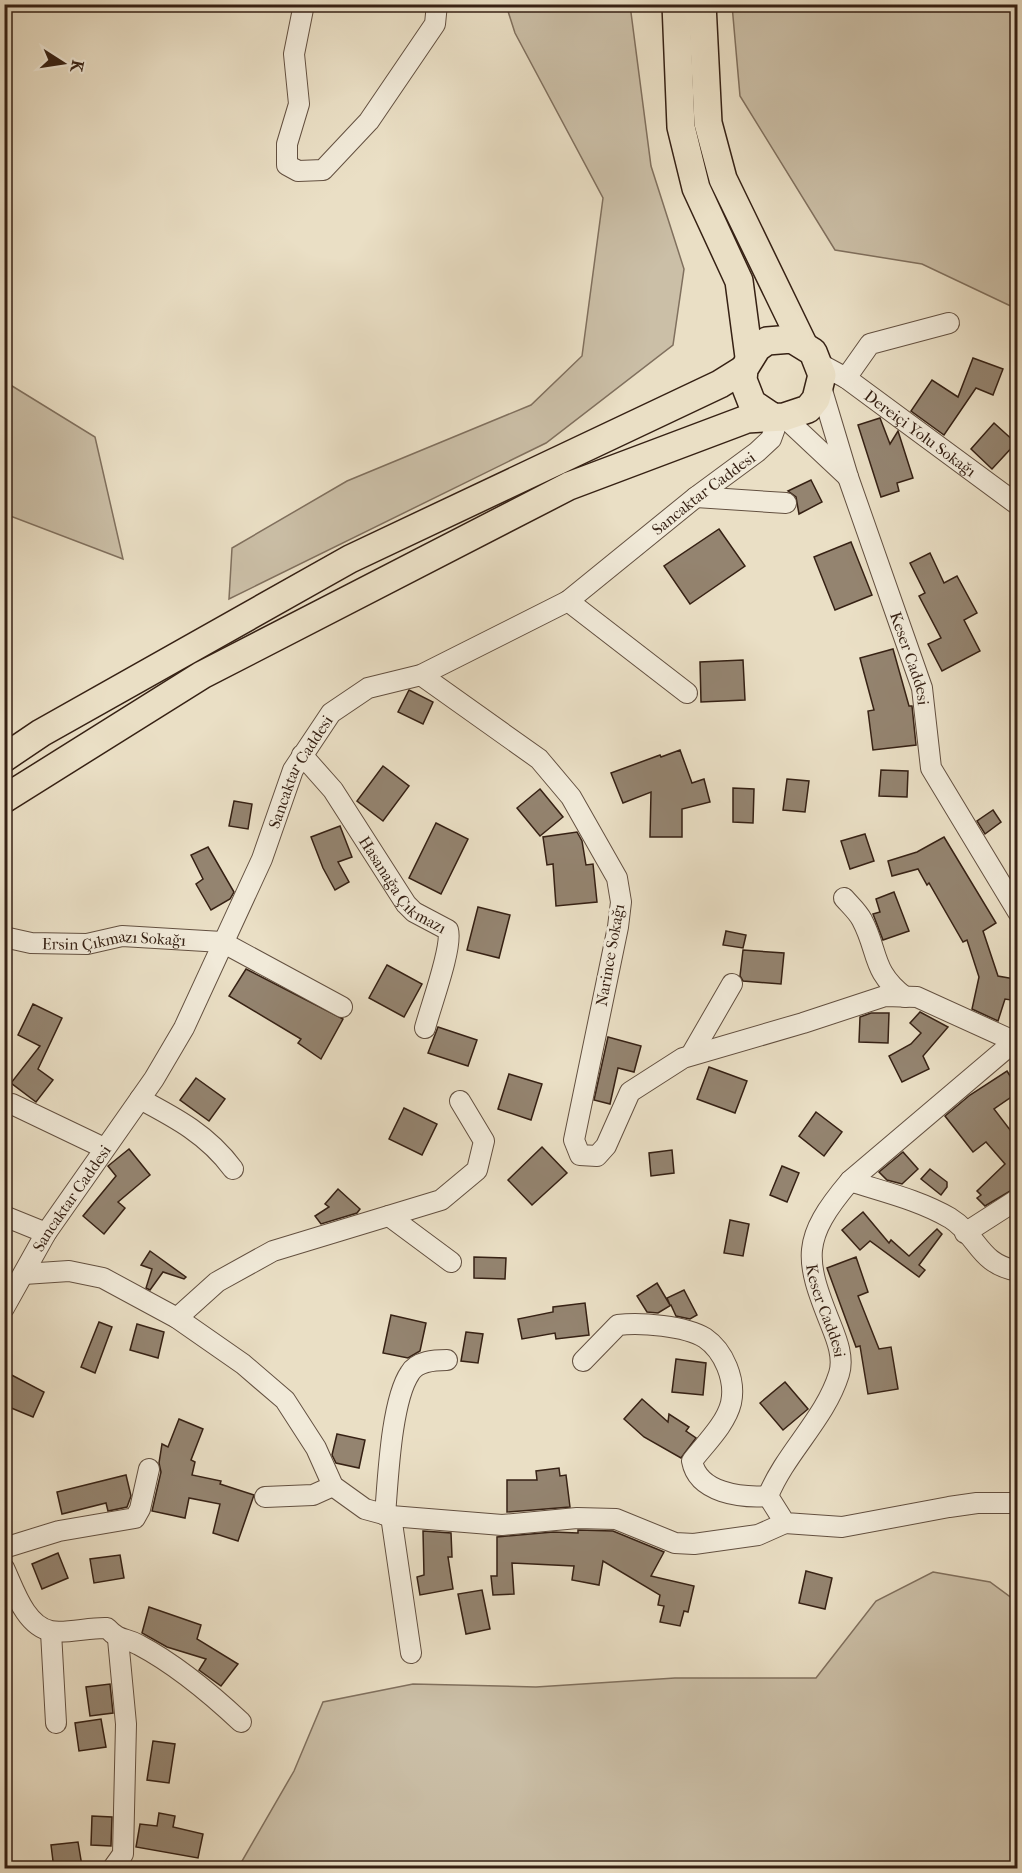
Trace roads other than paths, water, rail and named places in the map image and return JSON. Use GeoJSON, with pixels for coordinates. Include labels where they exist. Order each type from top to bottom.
{"type":"FeatureCollection","features":[{"type":"Feature","properties":{"kind":"highway"},"geometry":{"type":"LineString","coordinates":[[676,4],[681,127],[696,188],[739,281],[747,363],[746,392],[752,403],[778,417]]}},
{"type":"Feature","properties":{"kind":"highway"},"geometry":{"type":"LineString","coordinates":[[4,799],[202,675],[569,486],[747,419],[778,417],[808,409],[823,368],[723,179],[708,123],[702,4]]}},
{"type":"Feature","properties":{"kind":"highway"},"geometry":{"type":"LineString","coordinates":[[4,758],[41,733],[350,558],[720,384],[747,363],[767,341],[792,339],[823,368]]}},
{"type":"Feature","properties":{"kind":"street"},"geometry":{"type":"LineString","coordinates":[[304,4],[294,54],[300,104],[287,144],[286,165],[298,171],[323,170],[369,121],[435,24],[437,4]]}},
{"type":"Feature","properties":{"kind":"street"},"geometry":{"type":"LineString","coordinates":[[848,477],[823,368],[870,344],[949,323]]}},
{"type":"Feature","properties":{"kind":"street","name":"Dereiçi Yolu Sokağı"},"geometry":{"type":"LineString","coordinates":[[823,368],[1017,505]]}},
{"type":"Feature","properties":{"kind":"street","name":"Keser Caddesi"},"geometry":{"type":"LineString","coordinates":[[778,417],[848,477],[922,688],[931,768],[1017,912]]}},
{"type":"Feature","properties":{"kind":"street","name":"Sancaktar Caddesi"},"geometry":{"type":"LineString","coordinates":[[4,1308],[46,1233],[140,1099],[184,1028],[262,859],[293,770],[331,713],[368,688],[421,675],[567,601],[771,439],[778,417]]}},
{"type":"Feature","properties":{"kind":"street"},"geometry":{"type":"LineString","coordinates":[[696,497],[786,503]]}},
{"type":"Feature","properties":{"kind":"street"},"geometry":{"type":"LineString","coordinates":[[567,601],[687,693]]}},
{"type":"Feature","properties":{"kind":"street","name":"Narince Sokağı"},"geometry":{"type":"LineString","coordinates":[[421,675],[539,759],[570,797],[617,878],[621,902],[618,927],[574,1140],[580,1155],[597,1156],[606,1146],[630,1092],[683,1058],[885,996],[917,997],[1016,1040]]}},
{"type":"Feature","properties":{"kind":"street","name":"Hasanağa Çıkmazı"},"geometry":{"type":"LineString","coordinates":[[302,755],[333,790],[406,904],[414,912],[448,930],[450,937],[425,1028]]}},
{"type":"Feature","properties":{"kind":"street"},"geometry":{"type":"LineString","coordinates":[[844,898],[862,919],[874,956],[888,984],[905,997]]}},
{"type":"Feature","properties":{"kind":"street","name":"Ersin Çıkmazı Sokağı"},"geometry":{"type":"LineString","coordinates":[[4,937],[42,944],[87,944],[122,936],[222,942]]}},
{"type":"Feature","properties":{"kind":"street"},"geometry":{"type":"LineString","coordinates":[[222,942],[342,1007]]}},
{"type":"Feature","properties":{"kind":"street"},"geometry":{"type":"LineString","coordinates":[[691,1055],[732,984]]}},
{"type":"Feature","properties":{"kind":"street","name":"Keser Caddesi"},"geometry":{"type":"LineString","coordinates":[[768,1496],[777,1473],[829,1398],[840,1372],[839,1343],[814,1282],[812,1257],[814,1231],[832,1202],[849,1181],[1016,1040]]}},
{"type":"Feature","properties":{"kind":"street"},"geometry":{"type":"LineString","coordinates":[[140,1099],[185,1122],[219,1151],[232,1169]]}},
{"type":"Feature","properties":{"kind":"street"},"geometry":{"type":"LineString","coordinates":[[177,1318],[217,1281],[273,1251],[441,1200],[477,1170],[484,1141],[460,1101]]}},
{"type":"Feature","properties":{"kind":"street"},"geometry":{"type":"LineString","coordinates":[[12,1104],[104,1148]]}},
{"type":"Feature","properties":{"kind":"street"},"geometry":{"type":"LineString","coordinates":[[849,1181],[929,1206],[953,1220],[994,1264],[1017,1271]]}},
{"type":"Feature","properties":{"kind":"street"},"geometry":{"type":"LineString","coordinates":[[965,1233],[1017,1198]]}},
{"type":"Feature","properties":{"kind":"street"},"geometry":{"type":"LineString","coordinates":[[4,1216],[46,1233]]}},
{"type":"Feature","properties":{"kind":"street"},"geometry":{"type":"LineString","coordinates":[[388,1216],[451,1262]]}},
{"type":"Feature","properties":{"kind":"street"},"geometry":{"type":"LineString","coordinates":[[24,1274],[69,1271],[103,1278],[177,1318],[243,1364],[285,1400],[316,1448],[333,1486],[365,1509],[388,1516],[502,1525],[577,1518],[616,1519],[675,1543],[694,1544],[758,1535],[785,1523],[805,1527],[842,1527],[977,1503],[1017,1503]]}},
{"type":"Feature","properties":{"kind":"street"},"geometry":{"type":"LineString","coordinates":[[584,1361],[618,1325],[675,1328],[704,1337],[719,1352],[727,1368],[733,1389],[727,1413],[692,1461],[693,1469],[701,1479],[730,1494],[751,1497],[768,1496],[785,1523]]}},
{"type":"Feature","properties":{"kind":"street"},"geometry":{"type":"LineString","coordinates":[[411,1653],[388,1516],[390,1459],[403,1388],[411,1371],[432,1360],[447,1360]]}},
{"type":"Feature","properties":{"kind":"street"},"geometry":{"type":"LineString","coordinates":[[4,1548],[59,1531],[135,1518],[140,1509],[149,1469]]}},
{"type":"Feature","properties":{"kind":"street"},"geometry":{"type":"LineString","coordinates":[[265,1497],[313,1495],[333,1486]]}},
{"type":"Feature","properties":{"kind":"street"},"geometry":{"type":"LineString","coordinates":[[4,1568],[27,1614],[37,1625],[51,1632],[107,1628],[118,1639],[137,1643],[166,1662],[203,1688],[241,1722]]}},
{"type":"Feature","properties":{"kind":"street"},"geometry":{"type":"LineString","coordinates":[[51,1632],[56,1723]]}},
{"type":"Feature","properties":{"kind":"street"},"geometry":{"type":"LineString","coordinates":[[113,1869],[123,1854],[126,1724],[118,1639]]}}]}
